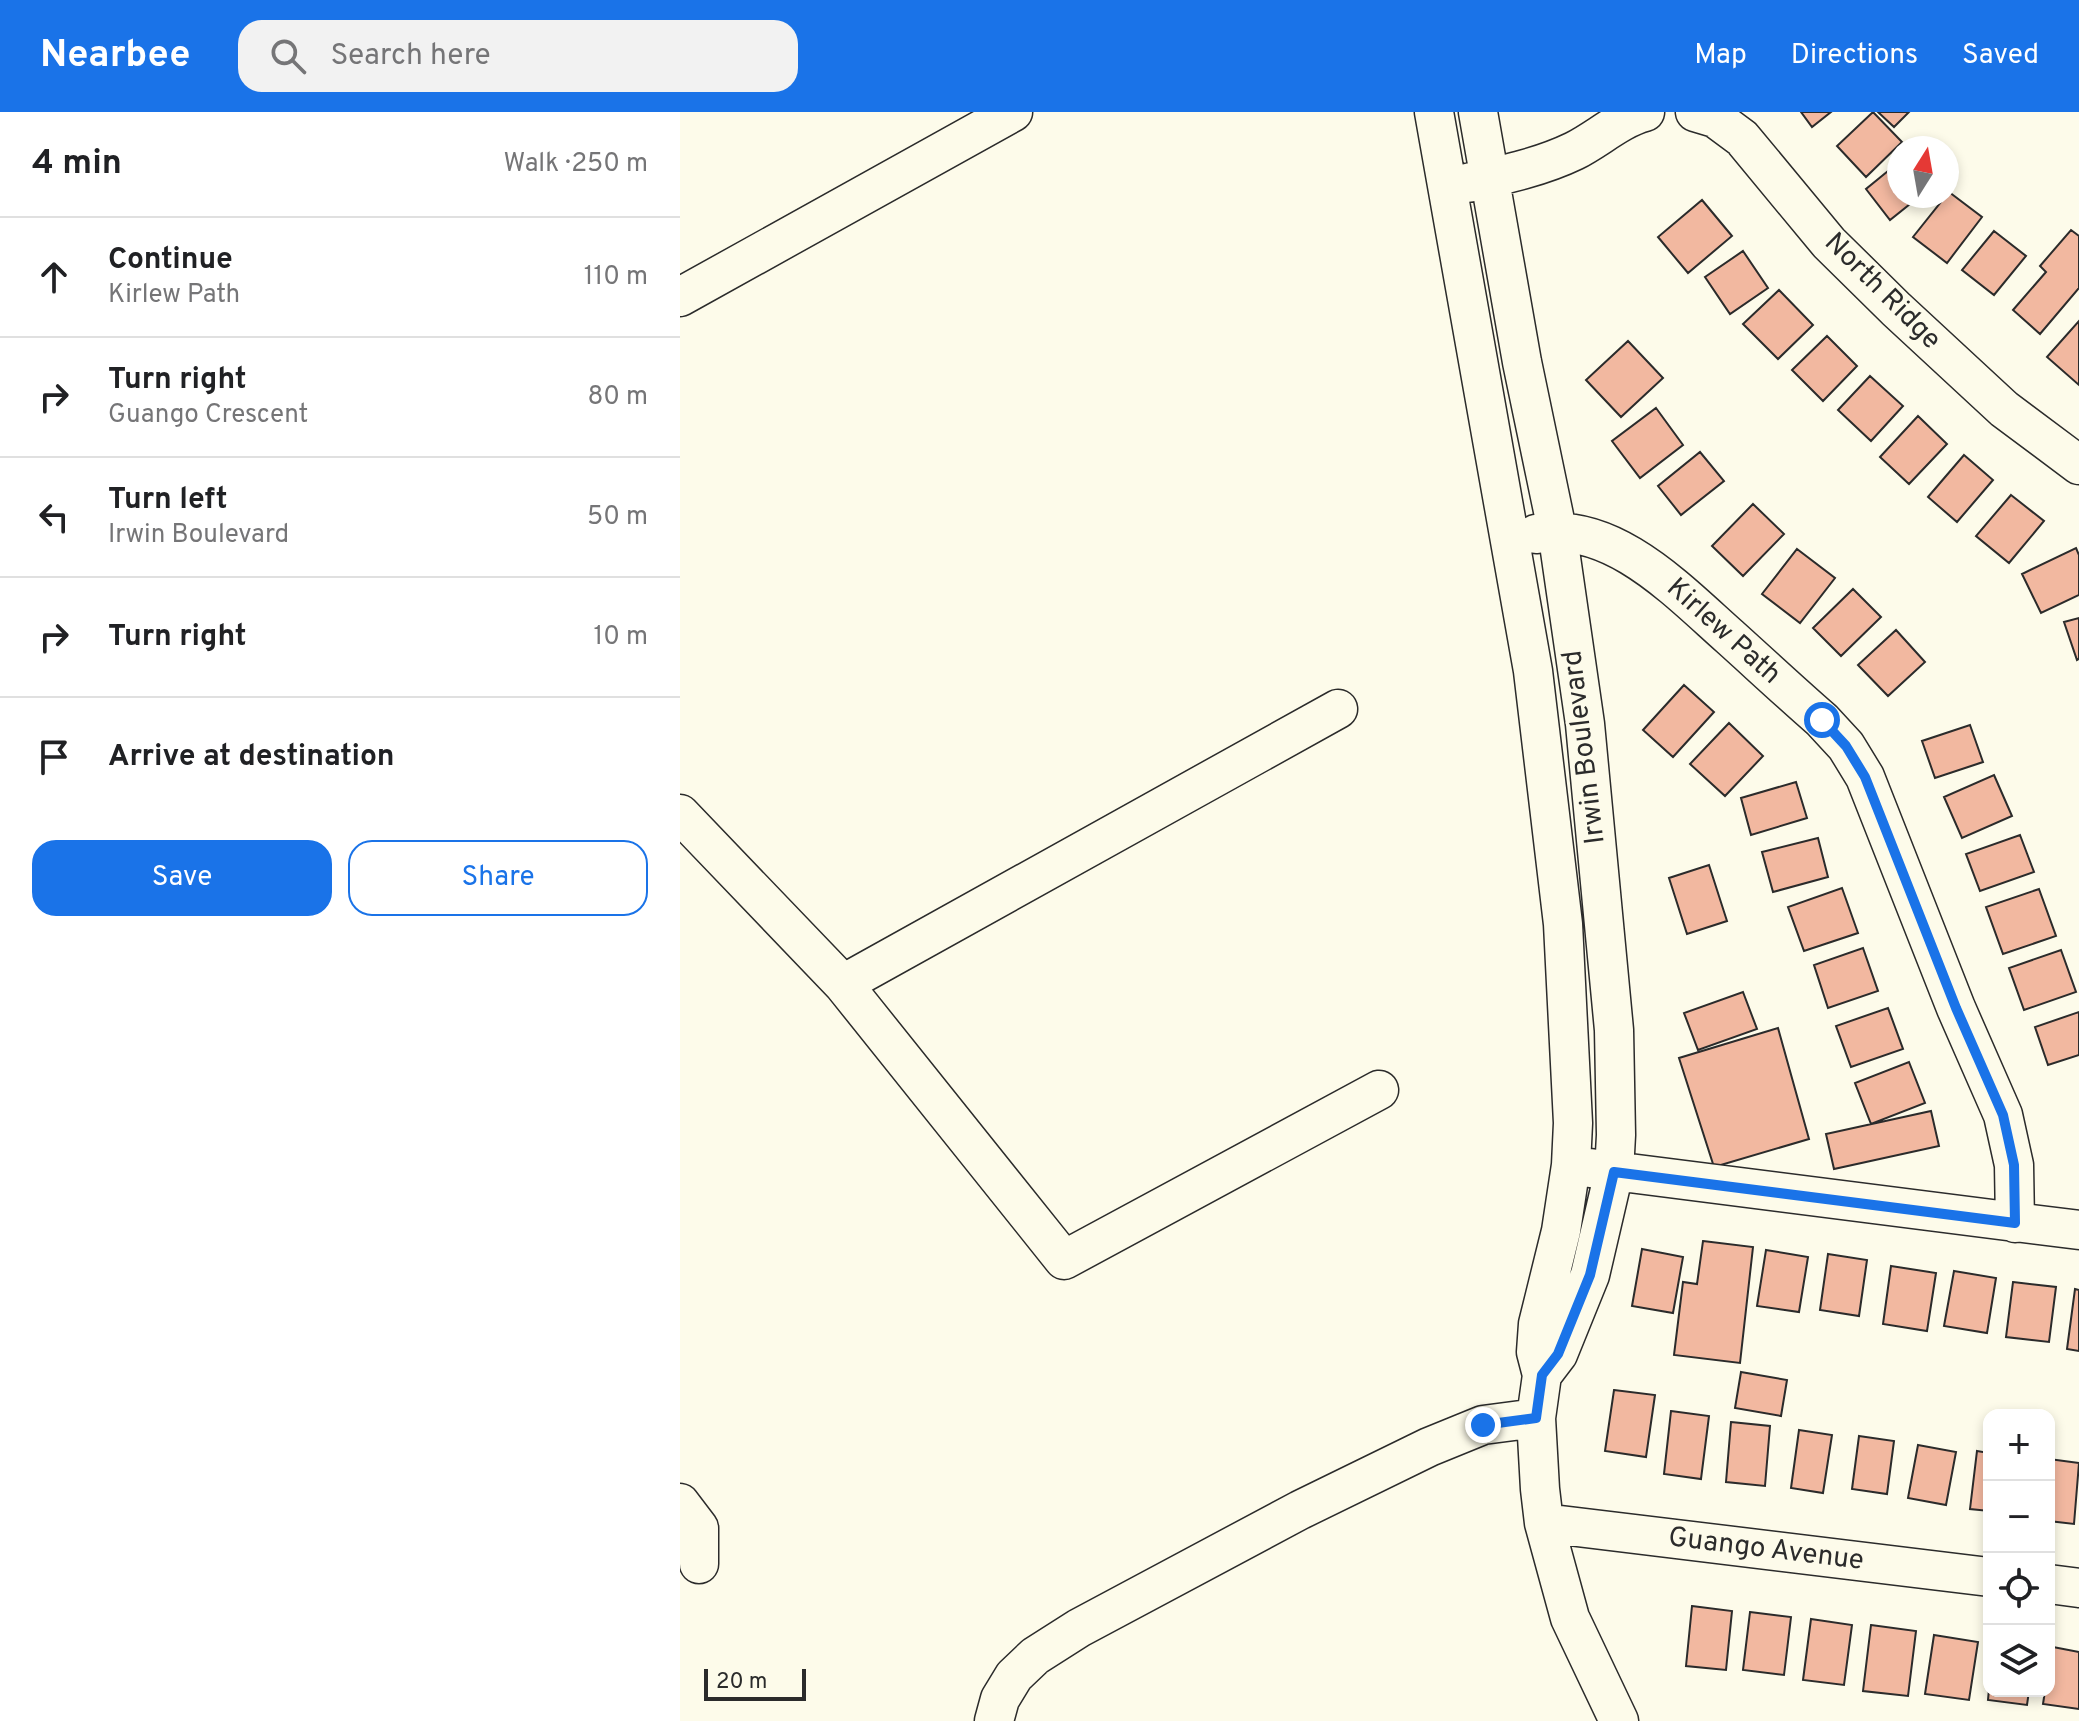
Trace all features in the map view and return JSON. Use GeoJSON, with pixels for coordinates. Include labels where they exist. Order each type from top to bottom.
{"type":"FeatureCollection","features":[{"type":"Feature","properties":{"kind":"street"},"geometry":{"type":"LineString","coordinates":[[686,281],[1013,112]]}},
{"type":"Feature","properties":{"kind":"street","name":"Irwin Boulevard"},"geometry":{"type":"LineString","coordinates":[[1434,112],[1533,671],[1563,924],[1573,1123],[1571,1165],[1561,1231],[1538,1324],[1536,1352],[1542,1375],[1536,1418],[1544,1523],[1570,1618],[1619,1721]]}},
{"type":"Feature","properties":{"kind":"street","name":"Irwin Boulevard"},"geometry":{"type":"LineString","coordinates":[[1478,112],[1492,177],[1522,362],[1557,530],[1585,724],[1614,1030],[1614,1172],[1590,1275],[1564,1342],[1542,1375]]}},
{"type":"Feature","properties":{"kind":"street"},"geometry":{"type":"LineString","coordinates":[[1449,187],[1572,152],[1619,123],[1645,112]]}},
{"type":"Feature","properties":{"kind":"street","name":"North Ridge"},"geometry":{"type":"LineString","coordinates":[[1695,112],[1715,118],[1742,138],[1829,243],[1896,309],[2004,409],[2079,465]]}},
{"type":"Feature","properties":{"kind":"street","name":"Kirlew Path"},"geometry":{"type":"LineString","coordinates":[[1509,539],[1557,530],[1612,547],[1649,567],[1822,720],[1846,746],[1865,777],[1956,1008],[2003,1115],[2014,1165],[2015,1223]]}},
{"type":"Feature","properties":{"kind":"street"},"geometry":{"type":"LineString","coordinates":[[843,984],[1338,709]]}},
{"type":"Feature","properties":{"kind":"street"},"geometry":{"type":"LineString","coordinates":[[680,814],[843,984],[1064,1260],[1379,1090]]}},
{"type":"Feature","properties":{"kind":"street"},"geometry":{"type":"LineString","coordinates":[[1571,1165],[2079,1230]]}},
{"type":"Feature","properties":{"kind":"street"},"geometry":{"type":"LineString","coordinates":[[994,1721],[1000,1699],[1014,1676],[1035,1656],[1079,1628],[1300,1510],[1429,1447],[1483,1425],[1536,1418]]}},
{"type":"Feature","properties":{"kind":"street"},"geometry":{"type":"LineString","coordinates":[[680,1503],[699,1528],[699,1564]]}},
{"type":"Feature","properties":{"kind":"street","name":"Guango Avenue"},"geometry":{"type":"LineString","coordinates":[[1544,1523],[1983,1576]]}},
{"type":"Feature","properties":{"kind":"street"},"geometry":{"type":"LineString","coordinates":[[2055,1585],[2079,1588]]}},
{"type":"Feature","properties":{"kind":"building"},"geometry":{"type":"Polygon","coordinates":[[[1801,112],[1831,112],[1812,127],[1801,112]]]}},
{"type":"Feature","properties":{"kind":"building"},"geometry":{"type":"Polygon","coordinates":[[[1873,112],[1896,136],[1887,136],[1887,157],[1866,177],[1837,146],[1873,112]]]}},
{"type":"Feature","properties":{"kind":"building"},"geometry":{"type":"Polygon","coordinates":[[[1878,112],[1909,112],[1894,127],[1878,112]]]}},
{"type":"Feature","properties":{"kind":"building"},"geometry":{"type":"Polygon","coordinates":[[[1887,172],[1887,208],[1905,208],[1890,220],[1866,189],[1887,172]]]}},
{"type":"Feature","properties":{"kind":"building"},"geometry":{"type":"Polygon","coordinates":[[[1702,200],[1732,236],[1688,273],[1658,237],[1702,200]]]}},
{"type":"Feature","properties":{"kind":"building"},"geometry":{"type":"Polygon","coordinates":[[[1959,200],[1982,217],[1947,263],[1913,237],[1936,208],[1959,208],[1959,200]]]}},
{"type":"Feature","properties":{"kind":"building"},"geometry":{"type":"Polygon","coordinates":[[[2071,230],[2079,236],[2079,288],[2040,334],[2013,310],[2046,272],[2040,266],[2071,230]]]}},
{"type":"Feature","properties":{"kind":"building"},"geometry":{"type":"Polygon","coordinates":[[[1994,231],[2026,256],[1994,295],[1962,270],[1994,231]]]}},
{"type":"Feature","properties":{"kind":"building"},"geometry":{"type":"Polygon","coordinates":[[[1743,251],[1768,288],[1730,314],[1705,277],[1743,251]]]}},
{"type":"Feature","properties":{"kind":"building"},"geometry":{"type":"Polygon","coordinates":[[[1779,290],[1813,325],[1778,359],[1743,324],[1779,290]]]}},
{"type":"Feature","properties":{"kind":"building"},"geometry":{"type":"Polygon","coordinates":[[[2079,321],[2079,385],[2047,357],[2079,321]]]}},
{"type":"Feature","properties":{"kind":"building"},"geometry":{"type":"Polygon","coordinates":[[[1827,336],[1857,366],[1823,401],[1792,370],[1827,336]]]}},
{"type":"Feature","properties":{"kind":"building"},"geometry":{"type":"Polygon","coordinates":[[[1628,341],[1663,378],[1621,417],[1586,380],[1628,341]]]}},
{"type":"Feature","properties":{"kind":"building"},"geometry":{"type":"Polygon","coordinates":[[[1870,376],[1903,406],[1871,441],[1838,410],[1870,376]]]}},
{"type":"Feature","properties":{"kind":"building"},"geometry":{"type":"Polygon","coordinates":[[[1656,408],[1683,445],[1640,478],[1612,441],[1656,408]]]}},
{"type":"Feature","properties":{"kind":"building"},"geometry":{"type":"Polygon","coordinates":[[[1918,416],[1947,444],[1909,484],[1880,457],[1918,416]]]}},
{"type":"Feature","properties":{"kind":"building"},"geometry":{"type":"Polygon","coordinates":[[[1700,452],[1724,481],[1681,515],[1658,486],[1700,452]]]}},
{"type":"Feature","properties":{"kind":"building"},"geometry":{"type":"Polygon","coordinates":[[[1964,455],[1993,480],[1957,522],[1928,497],[1964,455]]]}},
{"type":"Feature","properties":{"kind":"building"},"geometry":{"type":"Polygon","coordinates":[[[2011,495],[2044,521],[2009,563],[1976,536],[2011,495]]]}},
{"type":"Feature","properties":{"kind":"building"},"geometry":{"type":"Polygon","coordinates":[[[1753,504],[1784,534],[1743,576],[1712,546],[1753,504]]]}},
{"type":"Feature","properties":{"kind":"building"},"geometry":{"type":"Polygon","coordinates":[[[2076,548],[2079,555],[2079,595],[2041,613],[2022,574],[2076,548]]]}},
{"type":"Feature","properties":{"kind":"building"},"geometry":{"type":"Polygon","coordinates":[[[1797,549],[1835,578],[1800,623],[1762,594],[1797,549]]]}},
{"type":"Feature","properties":{"kind":"building"},"geometry":{"type":"Polygon","coordinates":[[[1853,589],[1881,617],[1841,656],[1813,628],[1853,589]]]}},
{"type":"Feature","properties":{"kind":"building"},"geometry":{"type":"Polygon","coordinates":[[[2079,618],[2079,659],[2077,660],[2064,622],[2079,618]]]}},
{"type":"Feature","properties":{"kind":"building"},"geometry":{"type":"Polygon","coordinates":[[[1896,630],[1925,662],[1888,696],[1858,665],[1896,630]]]}},
{"type":"Feature","properties":{"kind":"building"},"geometry":{"type":"Polygon","coordinates":[[[1684,685],[1714,712],[1673,757],[1643,730],[1684,685]]]}},
{"type":"Feature","properties":{"kind":"building"},"geometry":{"type":"Polygon","coordinates":[[[1729,723],[1763,756],[1725,796],[1690,764],[1729,723]]]}},
{"type":"Feature","properties":{"kind":"building"},"geometry":{"type":"Polygon","coordinates":[[[1970,725],[1983,762],[1935,778],[1922,741],[1970,725]]]}},
{"type":"Feature","properties":{"kind":"building"},"geometry":{"type":"Polygon","coordinates":[[[1994,775],[2012,816],[1962,838],[1944,797],[1994,775]]]}},
{"type":"Feature","properties":{"kind":"building"},"geometry":{"type":"Polygon","coordinates":[[[1796,782],[1807,818],[1751,835],[1741,798],[1796,782]]]}},
{"type":"Feature","properties":{"kind":"building"},"geometry":{"type":"Polygon","coordinates":[[[2020,835],[2034,872],[1980,891],[1966,854],[2020,835]]]}},
{"type":"Feature","properties":{"kind":"building"},"geometry":{"type":"Polygon","coordinates":[[[1818,838],[1828,877],[1773,892],[1762,852],[1818,838]]]}},
{"type":"Feature","properties":{"kind":"building"},"geometry":{"type":"Polygon","coordinates":[[[1709,865],[1727,921],[1687,934],[1669,878],[1709,865]]]}},
{"type":"Feature","properties":{"kind":"building"},"geometry":{"type":"Polygon","coordinates":[[[1842,888],[1858,933],[1804,951],[1788,907],[1842,888]]]}},
{"type":"Feature","properties":{"kind":"building"},"geometry":{"type":"Polygon","coordinates":[[[2039,889],[2056,936],[2003,954],[1986,907],[2039,889]]]}},
{"type":"Feature","properties":{"kind":"building"},"geometry":{"type":"Polygon","coordinates":[[[1863,948],[1878,991],[1828,1008],[1814,965],[1863,948]]]}},
{"type":"Feature","properties":{"kind":"building"},"geometry":{"type":"Polygon","coordinates":[[[2061,950],[2076,992],[2024,1010],[2009,968],[2061,950]]]}},
{"type":"Feature","properties":{"kind":"building"},"geometry":{"type":"Polygon","coordinates":[[[1743,992],[1757,1029],[1698,1050],[1684,1013],[1743,992]]]}},
{"type":"Feature","properties":{"kind":"building"},"geometry":{"type":"Polygon","coordinates":[[[1888,1008],[1903,1049],[1851,1067],[1836,1026],[1888,1008]]]}},
{"type":"Feature","properties":{"kind":"building"},"geometry":{"type":"Polygon","coordinates":[[[2079,1012],[2079,1055],[2048,1065],[2035,1027],[2079,1012]]]}},
{"type":"Feature","properties":{"kind":"building"},"geometry":{"type":"Polygon","coordinates":[[[1778,1028],[1809,1139],[1714,1167],[1679,1058],[1778,1028]]]}},
{"type":"Feature","properties":{"kind":"building"},"geometry":{"type":"Polygon","coordinates":[[[1909,1062],[1925,1103],[1871,1124],[1855,1083],[1909,1062]]]}},
{"type":"Feature","properties":{"kind":"building"},"geometry":{"type":"Polygon","coordinates":[[[1931,1111],[1939,1146],[1834,1169],[1826,1134],[1931,1111]]]}},
{"type":"Feature","properties":{"kind":"building"},"geometry":{"type":"Polygon","coordinates":[[[1703,1241],[1753,1247],[1740,1363],[1674,1355],[1683,1282],[1697,1284],[1703,1241]]]}},
{"type":"Feature","properties":{"kind":"building"},"geometry":{"type":"Polygon","coordinates":[[[1642,1249],[1683,1257],[1673,1313],[1632,1306],[1642,1249]]]}},
{"type":"Feature","properties":{"kind":"building"},"geometry":{"type":"Polygon","coordinates":[[[1766,1250],[1808,1257],[1799,1312],[1757,1306],[1766,1250]]]}},
{"type":"Feature","properties":{"kind":"building"},"geometry":{"type":"Polygon","coordinates":[[[1828,1254],[1867,1260],[1859,1316],[1820,1310],[1828,1254]]]}},
{"type":"Feature","properties":{"kind":"building"},"geometry":{"type":"Polygon","coordinates":[[[1891,1266],[1936,1273],[1927,1331],[1883,1324],[1891,1266]]]}},
{"type":"Feature","properties":{"kind":"building"},"geometry":{"type":"Polygon","coordinates":[[[1954,1271],[1996,1278],[1987,1333],[1944,1326],[1954,1271]]]}},
{"type":"Feature","properties":{"kind":"building"},"geometry":{"type":"Polygon","coordinates":[[[2013,1282],[2056,1287],[2049,1342],[2006,1337],[2013,1282]]]}},
{"type":"Feature","properties":{"kind":"building"},"geometry":{"type":"Polygon","coordinates":[[[2075,1289],[2079,1290],[2079,1351],[2067,1349],[2075,1289]]]}},
{"type":"Feature","properties":{"kind":"building"},"geometry":{"type":"Polygon","coordinates":[[[1741,1372],[1787,1380],[1781,1416],[1735,1408],[1741,1372]]]}},
{"type":"Feature","properties":{"kind":"building"},"geometry":{"type":"Polygon","coordinates":[[[1614,1390],[1655,1395],[1646,1457],[1605,1451],[1614,1390]]]}},
{"type":"Feature","properties":{"kind":"building"},"geometry":{"type":"Polygon","coordinates":[[[1671,1411],[1709,1416],[1701,1479],[1664,1474],[1671,1411]]]}},
{"type":"Feature","properties":{"kind":"building"},"geometry":{"type":"Polygon","coordinates":[[[1731,1422],[1770,1426],[1765,1486],[1726,1482],[1731,1422]]]}},
{"type":"Feature","properties":{"kind":"building"},"geometry":{"type":"Polygon","coordinates":[[[1799,1430],[1832,1435],[1823,1493],[1791,1488],[1799,1430]]]}},
{"type":"Feature","properties":{"kind":"building"},"geometry":{"type":"Polygon","coordinates":[[[1859,1436],[1894,1441],[1887,1494],[1852,1489],[1859,1436]]]}},
{"type":"Feature","properties":{"kind":"building"},"geometry":{"type":"Polygon","coordinates":[[[1918,1445],[1956,1452],[1946,1505],[1908,1498],[1918,1445]]]}},
{"type":"Feature","properties":{"kind":"building"},"geometry":{"type":"Polygon","coordinates":[[[1977,1451],[1983,1452],[1983,1510],[1970,1509],[1977,1451]]]}},
{"type":"Feature","properties":{"kind":"building"},"geometry":{"type":"Polygon","coordinates":[[[2055,1460],[2079,1463],[2074,1524],[2055,1522],[2055,1460]]]}},
{"type":"Feature","properties":{"kind":"building"},"geometry":{"type":"Polygon","coordinates":[[[1692,1606],[1732,1611],[1726,1670],[1686,1666],[1692,1606]]]}},
{"type":"Feature","properties":{"kind":"building"},"geometry":{"type":"Polygon","coordinates":[[[1750,1612],[1791,1617],[1784,1675],[1743,1670],[1750,1612]]]}},
{"type":"Feature","properties":{"kind":"building"},"geometry":{"type":"Polygon","coordinates":[[[1811,1619],[1852,1625],[1844,1685],[1803,1680],[1811,1619]]]}},
{"type":"Feature","properties":{"kind":"building"},"geometry":{"type":"Polygon","coordinates":[[[1871,1625],[1916,1631],[1908,1696],[1863,1691],[1871,1625]]]}},
{"type":"Feature","properties":{"kind":"building"},"geometry":{"type":"Polygon","coordinates":[[[1934,1635],[1978,1642],[1969,1700],[1925,1694],[1934,1635]]]}},
{"type":"Feature","properties":{"kind":"building"},"geometry":{"type":"Polygon","coordinates":[[[2055,1647],[2079,1652],[2079,1709],[2043,1704],[2044,1697],[2055,1697],[2055,1647]]]}},
{"type":"Feature","properties":{"kind":"building"},"geometry":{"type":"Polygon","coordinates":[[[1988,1697],[2028,1697],[2027,1705],[1988,1700],[1988,1697]]]}},
{"type":"Feature","properties":{"kind":"route"},"geometry":{"type":"LineString","coordinates":[[1483,1425],[1536,1418],[1542,1375],[1558,1354],[1590,1275],[1614,1172],[2015,1223],[2017,1194],[2014,1165],[2003,1115],[1956,1008],[1865,777],[1846,746],[1822,720]]}}]}
